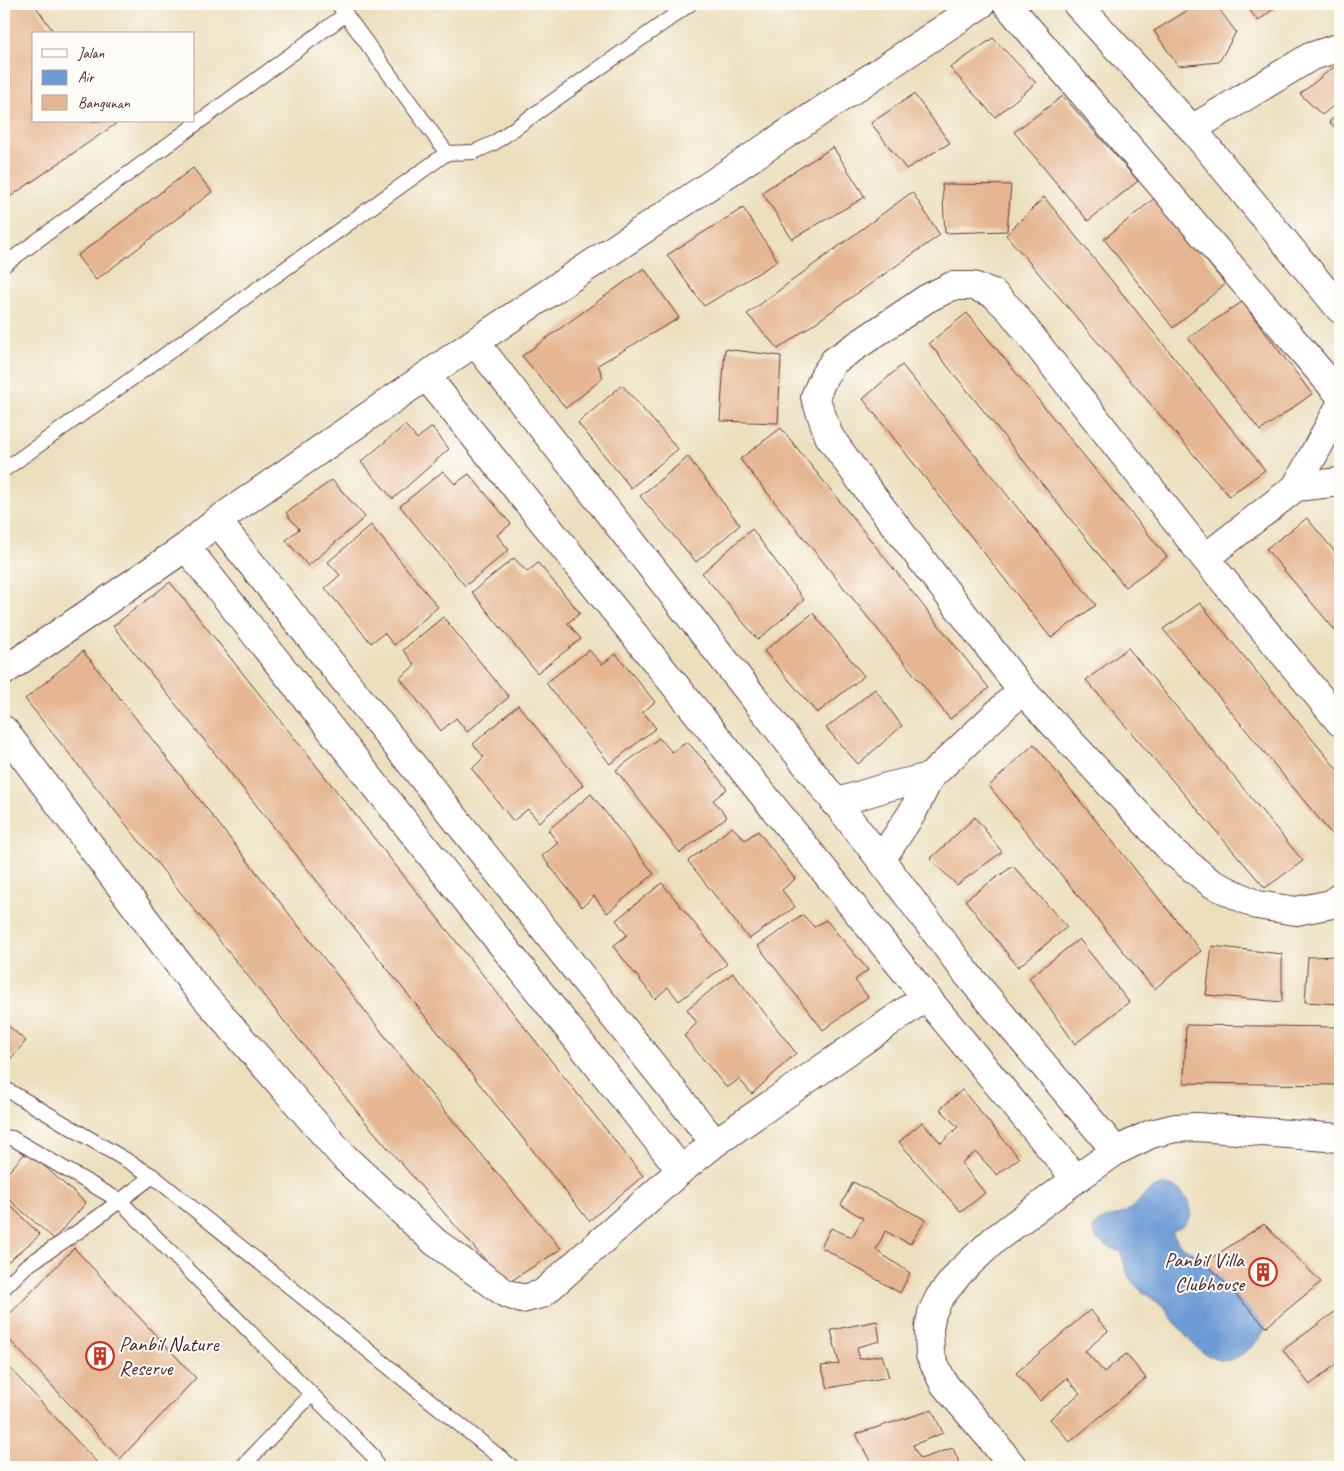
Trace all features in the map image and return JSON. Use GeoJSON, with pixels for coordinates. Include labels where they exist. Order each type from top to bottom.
{"type":"FeatureCollection","features":[{"type":"Feature","properties":{"kind":"street"},"geometry":{"type":"LineString","coordinates":[[4,671],[186,547],[217,520],[475,342],[981,4]]}},
{"type":"Feature","properties":{"kind":"street"},"geometry":{"type":"LineString","coordinates":[[1007,4],[1340,395]]}},
{"type":"Feature","properties":{"kind":"street"},"geometry":{"type":"LineString","coordinates":[[1077,4],[1192,129],[1340,309]]}},
{"type":"Feature","properties":{"kind":"street"},"geometry":{"type":"LineString","coordinates":[[1192,129],[1310,57],[1334,49],[1340,50]]}},
{"type":"Feature","properties":{"kind":"street"},"geometry":{"type":"LineString","coordinates":[[1340,722],[1204,558],[1011,311],[992,293],[973,286],[952,286],[926,299],[834,361],[824,376],[815,398],[829,436],[864,485],[1022,690],[1173,852],[1211,884],[1257,905],[1296,911],[1332,904],[1340,897]]}},
{"type":"Feature","properties":{"kind":"street"},"geometry":{"type":"LineString","coordinates":[[475,342],[881,860],[968,975],[1116,1151]]}},
{"type":"Feature","properties":{"kind":"street"},"geometry":{"type":"LineString","coordinates":[[426,376],[926,997],[1076,1179]]}},
{"type":"Feature","properties":{"kind":"street"},"geometry":{"type":"LineString","coordinates":[[1204,558],[1296,487],[1340,406]]}},
{"type":"Feature","properties":{"kind":"street"},"geometry":{"type":"LineString","coordinates":[[1296,487],[1340,482]]}},
{"type":"Feature","properties":{"kind":"street"},"geometry":{"type":"LineString","coordinates":[[217,520],[715,1143]]}},
{"type":"Feature","properties":{"kind":"street"},"geometry":{"type":"LineString","coordinates":[[186,547],[681,1170]]}},
{"type":"Feature","properties":{"kind":"street"},"geometry":{"type":"LineString","coordinates":[[881,860],[912,813],[930,777],[1022,690]]}},
{"type":"Feature","properties":{"kind":"street"},"geometry":{"type":"LineString","coordinates":[[4,730],[192,982],[345,1158],[435,1242],[505,1293],[522,1299],[542,1294],[681,1170],[715,1143],[926,997]]}},
{"type":"Feature","properties":{"kind":"street"},"geometry":{"type":"LineString","coordinates":[[835,803],[887,787],[930,777]]}},
{"type":"Feature","properties":{"kind":"street"},"geometry":{"type":"LineString","coordinates":[[1013,1467],[944,1384],[930,1355],[929,1329],[932,1313],[939,1298],[960,1272],[994,1240],[1076,1179],[1116,1151],[1151,1134],[1175,1128],[1198,1126],[1340,1138]]}},
{"type":"Feature","properties":{"kind":"lane"},"geometry":{"type":"LineString","coordinates":[[4,470],[447,153],[474,152],[494,143],[690,4]]}},
{"type":"Feature","properties":{"kind":"lane"},"geometry":{"type":"LineString","coordinates":[[195,120],[342,9],[447,153]]}},
{"type":"Feature","properties":{"kind":"lane"},"geometry":{"type":"LineString","coordinates":[[4,265],[193,122]]}},
{"type":"Feature","properties":{"kind":"lane"},"geometry":{"type":"LineString","coordinates":[[4,1088],[153,1176],[512,1467]]}},
{"type":"Feature","properties":{"kind":"lane"},"geometry":{"type":"LineString","coordinates":[[4,1137],[12,1138],[120,1201],[373,1456],[377,1467]]}},
{"type":"Feature","properties":{"kind":"lane"},"geometry":{"type":"LineString","coordinates":[[4,1288],[25,1266],[82,1229],[153,1176]]}},
{"type":"Feature","properties":{"kind":"lane"},"geometry":{"type":"LineString","coordinates":[[244,1467],[311,1395]]}},
{"type":"Feature","properties":{"kind":"water"},"geometry":{"type":"Polygon","coordinates":[[[1164,1184],[1180,1191],[1188,1200],[1191,1208],[1189,1220],[1172,1232],[1181,1246],[1198,1255],[1266,1327],[1251,1347],[1232,1359],[1220,1360],[1208,1356],[1188,1339],[1164,1308],[1135,1285],[1127,1272],[1121,1252],[1100,1242],[1095,1235],[1093,1229],[1100,1221],[1125,1212],[1152,1189],[1164,1184]]]}},
{"type":"Feature","properties":{"kind":"building"},"geometry":{"type":"Polygon","coordinates":[[[4,4],[34,4],[54,32],[32,32],[32,122],[117,123],[4,201],[4,4]]]}},
{"type":"Feature","properties":{"kind":"building"},"geometry":{"type":"Polygon","coordinates":[[[1198,4],[1215,4],[1236,32],[1219,62],[1178,66],[1154,31],[1198,4]]]}},
{"type":"Feature","properties":{"kind":"building"},"geometry":{"type":"Polygon","coordinates":[[[1245,4],[1280,4],[1258,21],[1245,4]]]}},
{"type":"Feature","properties":{"kind":"building"},"geometry":{"type":"Polygon","coordinates":[[[993,38],[1036,83],[995,117],[950,68],[993,38]]]}},
{"type":"Feature","properties":{"kind":"building"},"geometry":{"type":"Polygon","coordinates":[[[1340,62],[1340,100],[1322,115],[1300,94],[1340,62]]]}},
{"type":"Feature","properties":{"kind":"building"},"geometry":{"type":"Polygon","coordinates":[[[914,94],[950,143],[906,169],[871,123],[914,94]]]}},
{"type":"Feature","properties":{"kind":"building"},"geometry":{"type":"Polygon","coordinates":[[[1063,96],[1138,181],[1088,221],[1014,132],[1063,96]]]}},
{"type":"Feature","properties":{"kind":"building"},"geometry":{"type":"Polygon","coordinates":[[[1340,112],[1340,132],[1329,122],[1340,112]]]}},
{"type":"Feature","properties":{"kind":"building"},"geometry":{"type":"Polygon","coordinates":[[[833,147],[865,197],[792,239],[762,192],[833,147]]]}},
{"type":"Feature","properties":{"kind":"building"},"geometry":{"type":"Polygon","coordinates":[[[193,168],[212,192],[96,280],[77,256],[193,168]]]}},
{"type":"Feature","properties":{"kind":"building"},"geometry":{"type":"Polygon","coordinates":[[[942,184],[1011,185],[1007,231],[945,233],[942,184]]]}},
{"type":"Feature","properties":{"kind":"building"},"geometry":{"type":"Polygon","coordinates":[[[912,192],[940,235],[778,349],[747,314],[912,192]]]}},
{"type":"Feature","properties":{"kind":"building"},"geometry":{"type":"Polygon","coordinates":[[[1044,197],[1265,470],[1229,496],[1006,235],[1044,197]]]}},
{"type":"Feature","properties":{"kind":"building"},"geometry":{"type":"Polygon","coordinates":[[[1156,197],[1225,284],[1173,328],[1104,239],[1156,197]]]}},
{"type":"Feature","properties":{"kind":"building"},"geometry":{"type":"Polygon","coordinates":[[[743,208],[778,261],[704,306],[667,255],[743,208]]]}},
{"type":"Feature","properties":{"kind":"building"},"geometry":{"type":"Polygon","coordinates":[[[644,268],[679,318],[598,365],[603,378],[566,408],[522,356],[644,268]]]}},
{"type":"Feature","properties":{"kind":"building"},"geometry":{"type":"Polygon","coordinates":[[[1242,302],[1312,394],[1260,431],[1188,338],[1242,302]]]}},
{"type":"Feature","properties":{"kind":"building"},"geometry":{"type":"Polygon","coordinates":[[[967,313],[1167,557],[1125,587],[929,343],[967,313]]]}},
{"type":"Feature","properties":{"kind":"building"},"geometry":{"type":"Polygon","coordinates":[[[725,349],[781,356],[778,423],[720,421],[725,349]]]}},
{"type":"Feature","properties":{"kind":"building"},"geometry":{"type":"Polygon","coordinates":[[[902,365],[1096,605],[1051,638],[863,399],[902,365]]]}},
{"type":"Feature","properties":{"kind":"building"},"geometry":{"type":"Polygon","coordinates":[[[622,385],[678,449],[631,488],[578,423],[622,385]]]}},
{"type":"Feature","properties":{"kind":"building"},"geometry":{"type":"Polygon","coordinates":[[[405,425],[417,439],[432,427],[449,449],[393,499],[361,462],[405,425]]]}},
{"type":"Feature","properties":{"kind":"building"},"geometry":{"type":"Polygon","coordinates":[[[781,428],[989,688],[950,719],[740,459],[781,428]]]}},
{"type":"Feature","properties":{"kind":"building"},"geometry":{"type":"Polygon","coordinates":[[[688,457],[740,525],[696,562],[640,496],[688,457]]]}},
{"type":"Feature","properties":{"kind":"building"},"geometry":{"type":"Polygon","coordinates":[[[443,471],[455,484],[469,474],[511,524],[497,535],[509,550],[465,586],[400,506],[443,471]]]}},
{"type":"Feature","properties":{"kind":"building"},"geometry":{"type":"Polygon","coordinates":[[[332,480],[365,517],[308,566],[286,540],[299,529],[286,513],[332,480]]]}},
{"type":"Feature","properties":{"kind":"building"},"geometry":{"type":"Polygon","coordinates":[[[1307,518],[1340,558],[1340,636],[1266,549],[1307,518]]]}},
{"type":"Feature","properties":{"kind":"building"},"geometry":{"type":"Polygon","coordinates":[[[371,525],[438,607],[394,645],[384,633],[371,643],[325,588],[340,575],[328,562],[371,525]]]}},
{"type":"Feature","properties":{"kind":"building"},"geometry":{"type":"Polygon","coordinates":[[[752,529],[804,600],[758,640],[702,573],[752,529]]]}},
{"type":"Feature","properties":{"kind":"building"},"geometry":{"type":"Polygon","coordinates":[[[514,558],[527,572],[538,563],[580,613],[568,623],[581,639],[537,673],[472,592],[514,558]]]}},
{"type":"Feature","properties":{"kind":"building"},"geometry":{"type":"Polygon","coordinates":[[[170,582],[643,1176],[589,1221],[113,626],[170,582]]]}},
{"type":"Feature","properties":{"kind":"building"},"geometry":{"type":"Polygon","coordinates":[[[1200,603],[1340,773],[1340,831],[1333,836],[1163,629],[1200,603]]]}},
{"type":"Feature","properties":{"kind":"building"},"geometry":{"type":"Polygon","coordinates":[[[813,613],[864,676],[817,713],[764,651],[813,613]]]}},
{"type":"Feature","properties":{"kind":"building"},"geometry":{"type":"Polygon","coordinates":[[[443,617],[509,697],[467,732],[456,718],[441,731],[400,678],[415,665],[403,650],[443,617]]]}},
{"type":"Feature","properties":{"kind":"building"},"geometry":{"type":"Polygon","coordinates":[[[1128,648],[1303,861],[1265,888],[1086,680],[1128,648]]]}},
{"type":"Feature","properties":{"kind":"building"},"geometry":{"type":"Polygon","coordinates":[[[589,650],[602,664],[616,654],[655,702],[643,712],[656,728],[610,764],[546,683],[589,650]]]}},
{"type":"Feature","properties":{"kind":"building"},"geometry":{"type":"Polygon","coordinates":[[[83,651],[424,1086],[561,1249],[506,1284],[367,1124],[25,699],[83,651]]]}},
{"type":"Feature","properties":{"kind":"building"},"geometry":{"type":"Polygon","coordinates":[[[875,689],[902,726],[858,764],[826,728],[875,689]]]}},
{"type":"Feature","properties":{"kind":"building"},"geometry":{"type":"Polygon","coordinates":[[[518,705],[583,785],[539,822],[528,809],[513,821],[472,769],[484,757],[473,744],[518,705]]]}},
{"type":"Feature","properties":{"kind":"building"},"geometry":{"type":"Polygon","coordinates":[[[659,738],[672,752],[687,742],[727,789],[713,800],[727,817],[680,853],[616,770],[659,738]]]}},
{"type":"Feature","properties":{"kind":"building"},"geometry":{"type":"Polygon","coordinates":[[[1034,744],[1201,951],[1154,989],[989,786],[1034,744]]]}},
{"type":"Feature","properties":{"kind":"building"},"geometry":{"type":"Polygon","coordinates":[[[591,794],[654,874],[607,913],[594,896],[582,907],[542,856],[558,843],[548,830],[591,794]]]}},
{"type":"Feature","properties":{"kind":"building"},"geometry":{"type":"Polygon","coordinates":[[[975,817],[1002,852],[957,885],[930,859],[975,817]]]}},
{"type":"Feature","properties":{"kind":"building"},"geometry":{"type":"Polygon","coordinates":[[[732,827],[745,840],[758,831],[795,879],[782,890],[795,907],[749,939],[688,861],[732,827]]]}},
{"type":"Feature","properties":{"kind":"building"},"geometry":{"type":"Polygon","coordinates":[[[1013,866],[1067,927],[1018,967],[965,900],[1013,866]]]}},
{"type":"Feature","properties":{"kind":"building"},"geometry":{"type":"Polygon","coordinates":[[[662,883],[727,964],[679,1001],[668,987],[655,999],[613,946],[627,935],[616,920],[662,883]]]}},
{"type":"Feature","properties":{"kind":"building"},"geometry":{"type":"Polygon","coordinates":[[[803,915],[814,927],[826,920],[868,970],[855,980],[868,997],[823,1030],[758,946],[803,915]]]}},
{"type":"Feature","properties":{"kind":"building"},"geometry":{"type":"Polygon","coordinates":[[[1079,939],[1129,1002],[1075,1044],[1029,978],[1079,939]]]}},
{"type":"Feature","properties":{"kind":"building"},"geometry":{"type":"Polygon","coordinates":[[[1212,946],[1282,954],[1282,1002],[1206,995],[1212,946]]]}},
{"type":"Feature","properties":{"kind":"building"},"geometry":{"type":"Polygon","coordinates":[[[1340,956],[1340,1004],[1305,1002],[1308,957],[1340,956]]]}},
{"type":"Feature","properties":{"kind":"building"},"geometry":{"type":"Polygon","coordinates":[[[733,973],[796,1053],[752,1094],[739,1079],[727,1088],[684,1036],[697,1023],[687,1009],[733,973]]]}},
{"type":"Feature","properties":{"kind":"building"},"geometry":{"type":"Polygon","coordinates":[[[4,1022],[26,1041],[4,1066],[4,1022]]]}},
{"type":"Feature","properties":{"kind":"building"},"geometry":{"type":"Polygon","coordinates":[[[1186,1025],[1340,1027],[1340,1085],[1184,1083],[1186,1025]]]}},
{"type":"Feature","properties":{"kind":"building"},"geometry":{"type":"Polygon","coordinates":[[[962,1090],[1019,1158],[997,1175],[976,1152],[961,1163],[985,1193],[961,1212],[899,1142],[922,1122],[941,1143],[958,1127],[940,1109],[962,1090]]]}},
{"type":"Feature","properties":{"kind":"building"},"geometry":{"type":"Polygon","coordinates":[[[27,1151],[86,1203],[54,1239],[4,1195],[4,1177],[27,1151]]]}},
{"type":"Feature","properties":{"kind":"building"},"geometry":{"type":"Polygon","coordinates":[[[853,1182],[926,1220],[910,1244],[885,1231],[876,1250],[910,1273],[900,1293],[821,1247],[831,1228],[852,1237],[863,1218],[841,1205],[853,1182]]]}},
{"type":"Feature","properties":{"kind":"building"},"geometry":{"type":"Polygon","coordinates":[[[4,1199],[40,1235],[4,1265],[4,1199]]]}},
{"type":"Feature","properties":{"kind":"building","name":"Panbil Villa Clubhouse"},"geometry":{"type":"Polygon","coordinates":[[[1264,1224],[1321,1282],[1266,1327],[1205,1262],[1264,1224]]]}},
{"type":"Feature","properties":{"kind":"building","name":"Panbil Nature Reserve"},"geometry":{"type":"Polygon","coordinates":[[[74,1248],[196,1378],[120,1459],[4,1334],[4,1320],[74,1248]]]}},
{"type":"Feature","properties":{"kind":"building"},"geometry":{"type":"Polygon","coordinates":[[[1340,1308],[1340,1361],[1310,1385],[1283,1350],[1340,1308]]]}},
{"type":"Feature","properties":{"kind":"building"},"geometry":{"type":"Polygon","coordinates":[[[1090,1310],[1108,1331],[1085,1351],[1104,1372],[1126,1354],[1146,1378],[1070,1442],[1050,1419],[1080,1393],[1067,1378],[1040,1401],[1016,1373],[1090,1310]]]}},
{"type":"Feature","properties":{"kind":"building"},"geometry":{"type":"Polygon","coordinates":[[[877,1321],[880,1341],[857,1347],[859,1359],[882,1355],[889,1377],[828,1388],[821,1366],[839,1364],[831,1330],[877,1321]]]}},
{"type":"Feature","properties":{"kind":"building"},"geometry":{"type":"Polygon","coordinates":[[[4,1362],[101,1467],[4,1467],[4,1362]]]}},
{"type":"Feature","properties":{"kind":"building"},"geometry":{"type":"Polygon","coordinates":[[[932,1410],[943,1433],[913,1445],[920,1459],[953,1448],[961,1467],[873,1467],[856,1434],[932,1410]]]}},
{"type":"Feature","properties":{"kind":"place","name":"Panbil Villa Clubhouse"},"geometry":{"type":"Point","coordinates":[1263,1272]}},
{"type":"Feature","properties":{"kind":"place","name":"Panbil Nature Reserve"},"geometry":{"type":"Point","coordinates":[100,1356]}}]}
